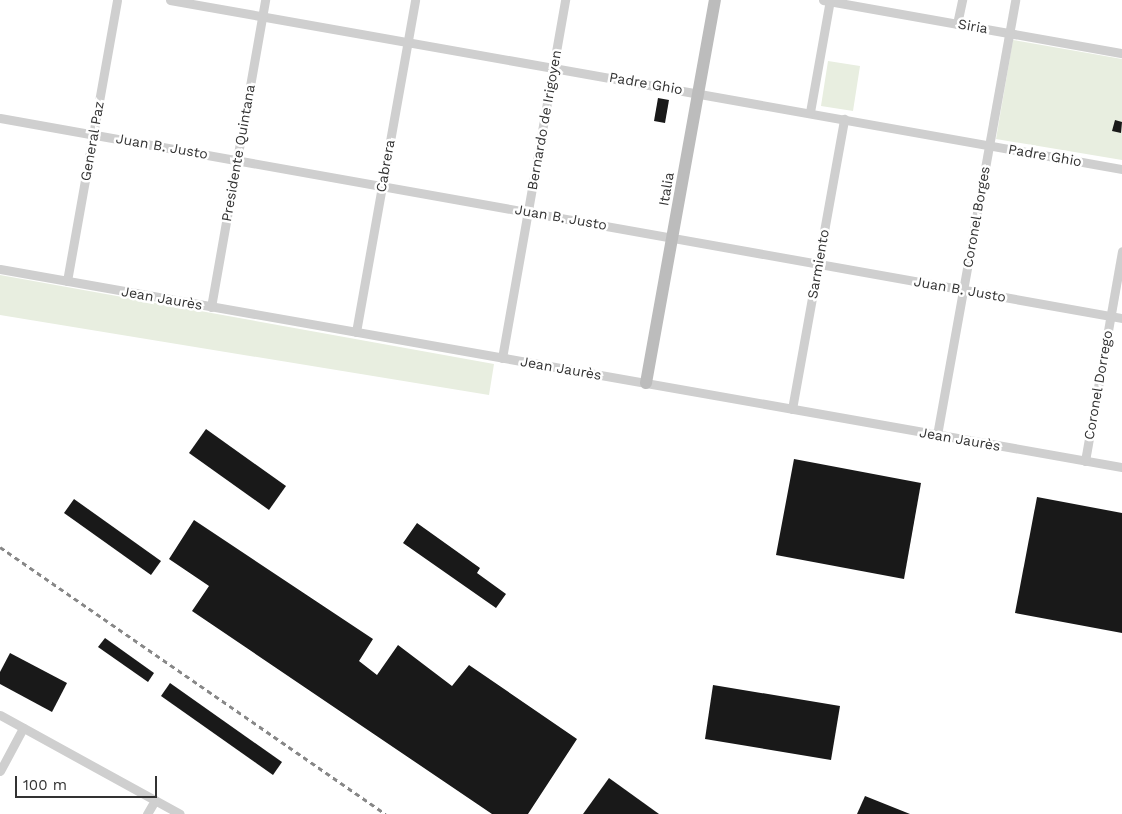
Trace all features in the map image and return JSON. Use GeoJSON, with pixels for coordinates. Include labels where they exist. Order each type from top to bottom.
{"type":"FeatureCollection","features":[{"type":"Feature","properties":{"kind":"street","name":"General Paz"},"geometry":{"type":"LineString","coordinates":[[67,281],[117,0]]}},
{"type":"Feature","properties":{"kind":"street","name":"Padre Ghio"},"geometry":{"type":"LineString","coordinates":[[170,0],[699,92],[1122,169]]}},
{"type":"Feature","properties":{"kind":"street","name":"Presidente Quintana"},"geometry":{"type":"LineString","coordinates":[[211,306],[265,0]]}},
{"type":"Feature","properties":{"kind":"street","name":"Cabrera"},"geometry":{"type":"LineString","coordinates":[[356,332],[415,0]]}},
{"type":"Feature","properties":{"kind":"street","name":"Bernardo de Irigoyen"},"geometry":{"type":"LineString","coordinates":[[502,358],[565,0]]}},
{"type":"Feature","properties":{"kind":"street","name":"Italia"},"geometry":{"type":"LineString","coordinates":[[646,383],[715,0]]}},
{"type":"Feature","properties":{"kind":"street"},"geometry":{"type":"LineString","coordinates":[[810,112],[828,0]]}},
{"type":"Feature","properties":{"kind":"street","name":"Siria"},"geometry":{"type":"LineString","coordinates":[[828,0],[1122,53]]}},
{"type":"Feature","properties":{"kind":"street"},"geometry":{"type":"LineString","coordinates":[[957,24],[962,0]]}},
{"type":"Feature","properties":{"kind":"street","name":"Coronel Borges"},"geometry":{"type":"LineString","coordinates":[[936,435],[1015,0]]}},
{"type":"Feature","properties":{"kind":"street","name":"Juan B. Justo"},"geometry":{"type":"LineString","coordinates":[[0,118],[1122,318]]}},
{"type":"Feature","properties":{"kind":"street","name":"Sarmiento"},"geometry":{"type":"LineString","coordinates":[[792,409],[844,118]]}},
{"type":"Feature","properties":{"kind":"street","name":"Coronel Dorrego"},"geometry":{"type":"LineString","coordinates":[[1085,461],[1122,250]]}},
{"type":"Feature","properties":{"kind":"street","name":"Jean Jaurès"},"geometry":{"type":"LineString","coordinates":[[0,269],[1122,467]]}},
{"type":"Feature","properties":{"kind":"street"},"geometry":{"type":"LineString","coordinates":[[0,715],[180,814]]}},
{"type":"Feature","properties":{"kind":"street"},"geometry":{"type":"LineString","coordinates":[[0,771],[23,728]]}},
{"type":"Feature","properties":{"kind":"street"},"geometry":{"type":"LineString","coordinates":[[147,814],[155,800]]}},
{"type":"Feature","properties":{"kind":"shaded area"},"geometry":{"type":"Polygon","coordinates":[[[1013,40],[1122,59],[1122,160],[996,139],[1013,40]]]}},
{"type":"Feature","properties":{"kind":"shaded area"},"geometry":{"type":"Polygon","coordinates":[[[828,61],[860,66],[853,111],[821,106],[828,61]]]}},
{"type":"Feature","properties":{"kind":"shaded area"},"geometry":{"type":"Polygon","coordinates":[[[0,275],[494,364],[489,395],[0,315],[0,275]]]}},
{"type":"Feature","properties":{"kind":"building"},"geometry":{"type":"Polygon","coordinates":[[[658,98],[669,100],[665,123],[654,121],[658,98]]]}},
{"type":"Feature","properties":{"kind":"building"},"geometry":{"type":"Polygon","coordinates":[[[1115,120],[1122,122],[1121,133],[1112,131],[1115,120]]]}},
{"type":"Feature","properties":{"kind":"building"},"geometry":{"type":"Polygon","coordinates":[[[206,429],[286,486],[269,510],[189,453],[206,429]]]}},
{"type":"Feature","properties":{"kind":"building"},"geometry":{"type":"Polygon","coordinates":[[[794,459],[921,483],[904,579],[776,555],[794,459]]]}},
{"type":"Feature","properties":{"kind":"building"},"geometry":{"type":"Polygon","coordinates":[[[1037,497],[1122,513],[1122,633],[1015,613],[1037,497]]]}},
{"type":"Feature","properties":{"kind":"building"},"geometry":{"type":"Polygon","coordinates":[[[74,499],[161,561],[151,575],[64,513],[74,499]]]}},
{"type":"Feature","properties":{"kind":"building"},"geometry":{"type":"Polygon","coordinates":[[[194,520],[373,639],[359,661],[377,675],[398,645],[452,686],[469,665],[577,739],[528,814],[492,814],[192,611],[209,586],[169,559],[194,520]]]}},
{"type":"Feature","properties":{"kind":"building"},"geometry":{"type":"Polygon","coordinates":[[[417,523],[480,568],[477,573],[506,594],[496,608],[403,543],[417,523]]]}},
{"type":"Feature","properties":{"kind":"building"},"geometry":{"type":"Polygon","coordinates":[[[105,638],[154,673],[148,682],[98,647],[105,638]]]}},
{"type":"Feature","properties":{"kind":"building"},"geometry":{"type":"Polygon","coordinates":[[[10,653],[67,683],[52,712],[0,684],[0,672],[10,653]]]}},
{"type":"Feature","properties":{"kind":"building"},"geometry":{"type":"Polygon","coordinates":[[[170,683],[282,762],[273,775],[161,696],[170,683]]]}},
{"type":"Feature","properties":{"kind":"building"},"geometry":{"type":"Polygon","coordinates":[[[713,685],[840,706],[831,760],[705,739],[713,685]]]}},
{"type":"Feature","properties":{"kind":"building"},"geometry":{"type":"Polygon","coordinates":[[[609,778],[659,814],[583,814],[609,778]]]}},
{"type":"Feature","properties":{"kind":"building"},"geometry":{"type":"Polygon","coordinates":[[[865,796],[910,814],[857,814],[865,796]]]}},
{"type":"Feature","properties":{"kind":"railway"},"geometry":{"type":"LineString","coordinates":[[0,547],[385,814]]}}]}
